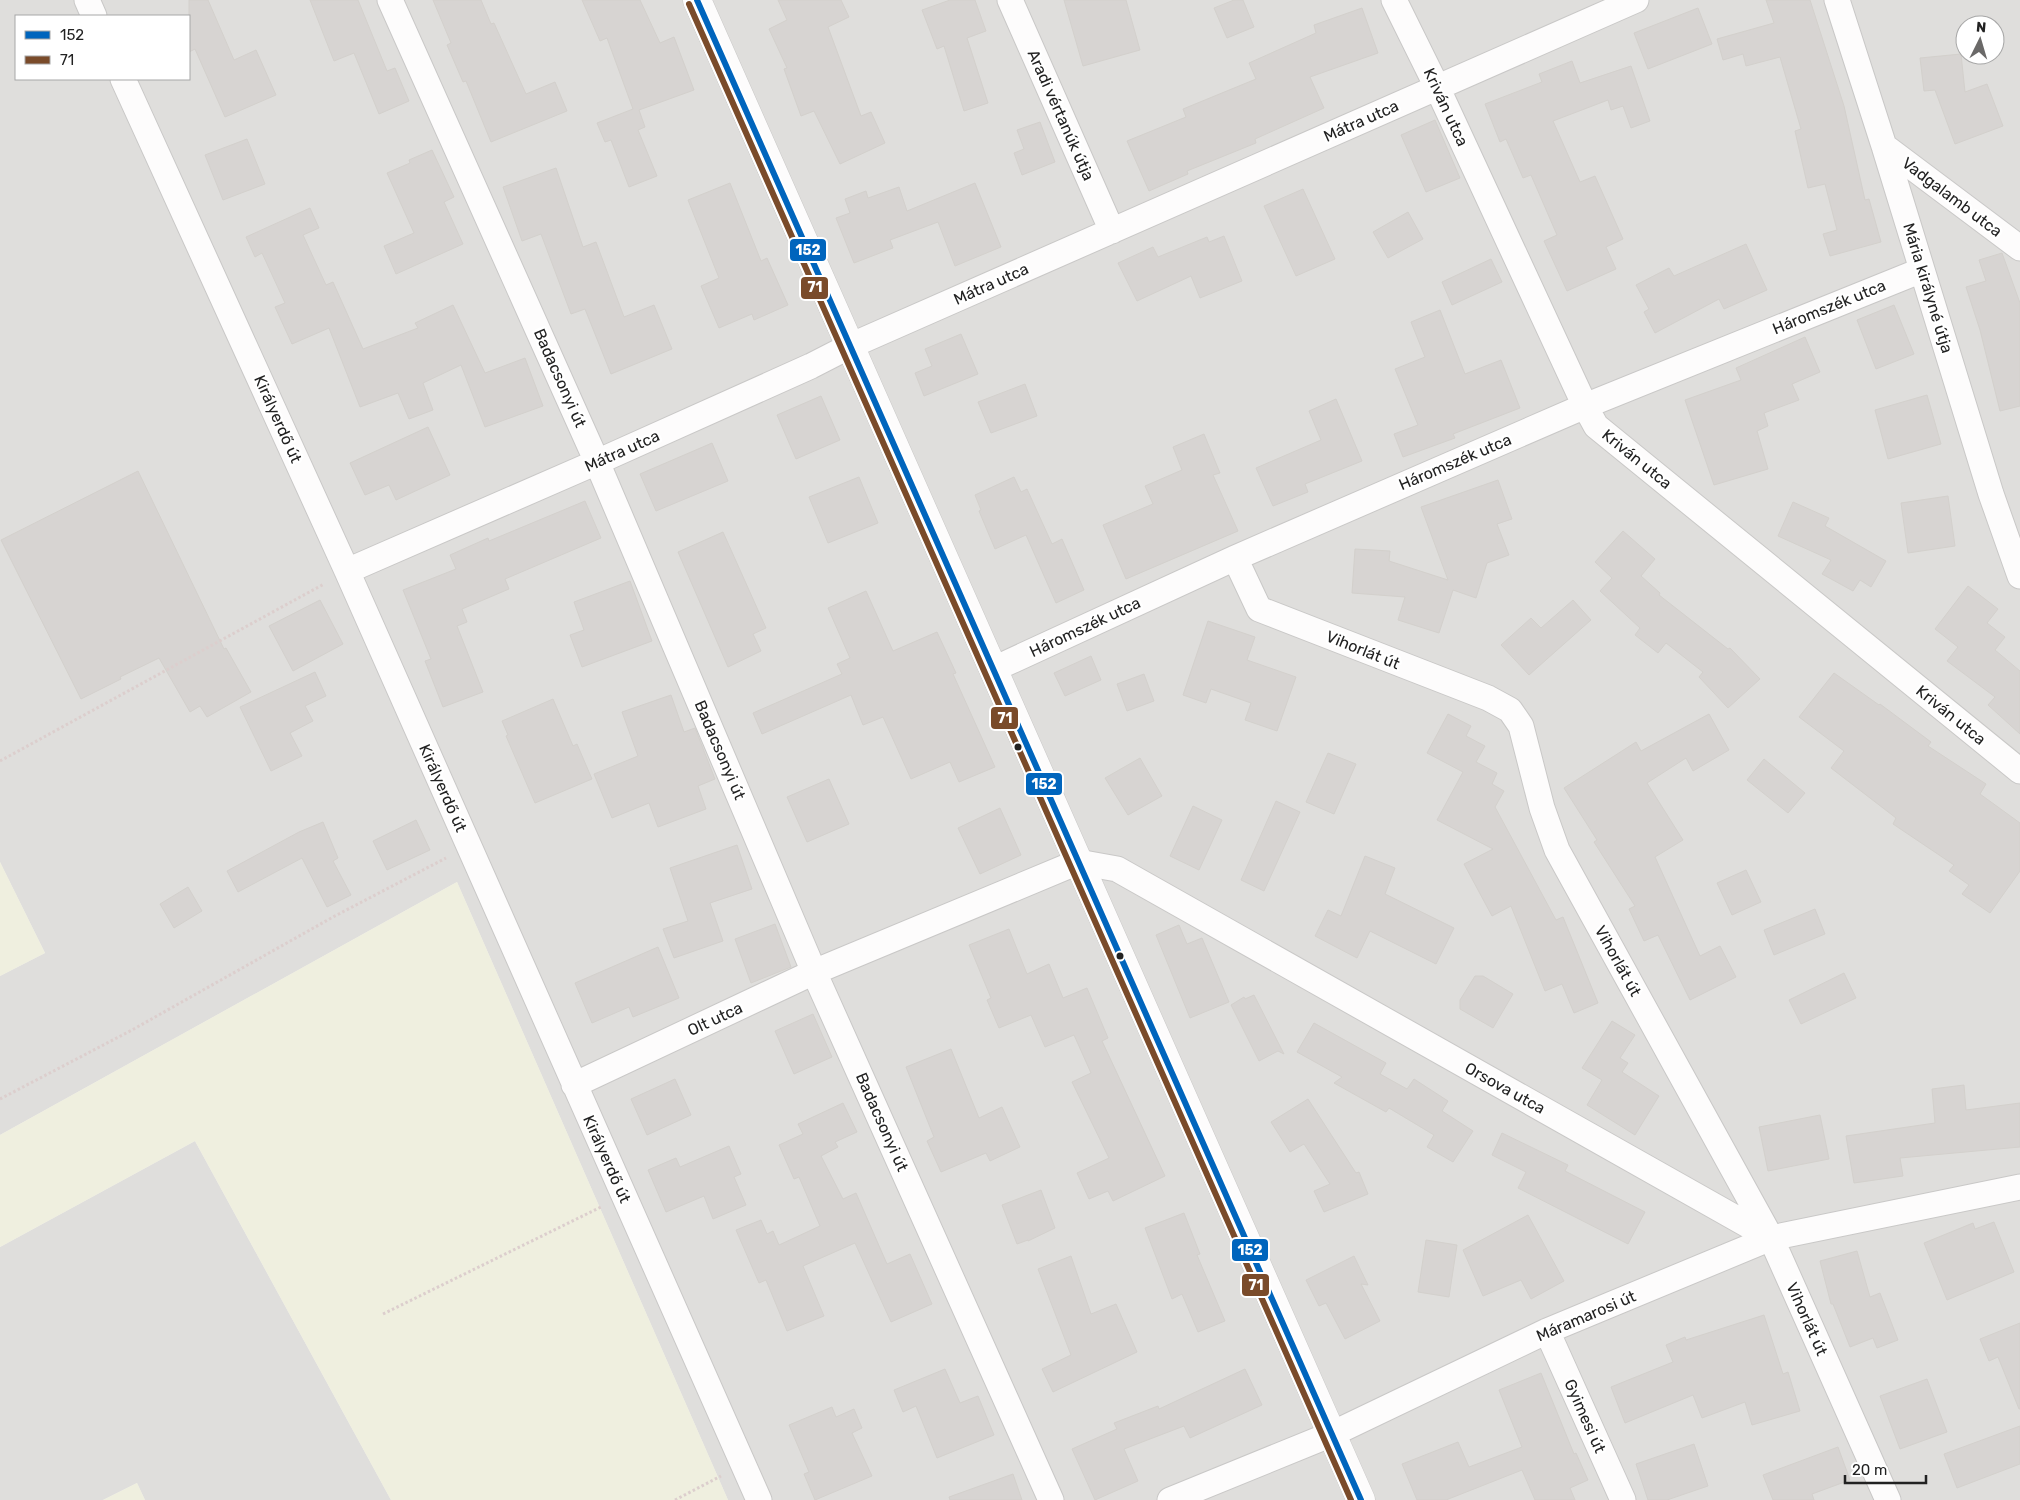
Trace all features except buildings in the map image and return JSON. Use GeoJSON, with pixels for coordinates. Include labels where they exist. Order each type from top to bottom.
{"type":"FeatureCollection","features":[{"type":"Feature","properties":{"kind":"street"},"geometry":{"type":"LineString","coordinates":[[87,0],[94,15]]}},
{"type":"Feature","properties":{"kind":"street","name":"Badacsonyi út"},"geometry":{"type":"LineString","coordinates":[[390,0],[597,462],[814,972],[1051,1500]]}},
{"type":"Feature","properties":{"kind":"street"},"geometry":{"type":"LineString","coordinates":[[697,0],[1361,1500]]}},
{"type":"Feature","properties":{"kind":"street","name":"Aradi vértanúk útja"},"geometry":{"type":"LineString","coordinates":[[1010,0],[1112,231]]}},
{"type":"Feature","properties":{"kind":"street","name":"Kriván utca"},"geometry":{"type":"LineString","coordinates":[[1394,0],[1437,87],[1596,426],[2020,771]]}},
{"type":"Feature","properties":{"kind":"street","name":"Mátra utca"},"geometry":{"type":"LineString","coordinates":[[347,571],[597,462],[811,366],[850,346],[1636,0]]}},
{"type":"Feature","properties":{"kind":"street","name":"Mária királyné útja"},"geometry":{"type":"LineString","coordinates":[[1836,0],[1884,146],[1991,494],[2020,576]]}},
{"type":"Feature","properties":{"kind":"street","name":"Királyerdő út"},"geometry":{"type":"LineString","coordinates":[[122,80],[347,571],[759,1500]]}},
{"type":"Feature","properties":{"kind":"street","name":"Vadgalamb utca"},"geometry":{"type":"LineString","coordinates":[[1884,146],[2020,248]]}},
{"type":"Feature","properties":{"kind":"street","name":"Háromszék utca"},"geometry":{"type":"LineString","coordinates":[[994,669],[1235,558],[1585,406],[1922,270]]}},
{"type":"Feature","properties":{"kind":"street","name":"Vihorlát út"},"geometry":{"type":"LineString","coordinates":[[1235,558],[1259,609],[1488,698],[1510,710],[1521,726],[1542,808],[1557,850],[1771,1238],[1888,1500]]}},
{"type":"Feature","properties":{"kind":"street","name":"Olt utca"},"geometry":{"type":"LineString","coordinates":[[574,1085],[814,972],[1078,862]]}},
{"type":"Feature","properties":{"kind":"street","name":"Orsova utca"},"geometry":{"type":"LineString","coordinates":[[1078,862],[1116,869],[1771,1238]]}},
{"type":"Feature","properties":{"kind":"street","name":"Máramarosi út"},"geometry":{"type":"LineString","coordinates":[[1170,1500],[1332,1434],[1547,1331],[1771,1238],[2018,1192]]}},
{"type":"Feature","properties":{"kind":"street","name":"Gyimesi út"},"geometry":{"type":"LineString","coordinates":[[1547,1331],[1623,1500]]}},
{"type":"Feature","properties":{"kind":"path"},"geometry":{"type":"LineString","coordinates":[[0,761],[347,571]]}},
{"type":"Feature","properties":{"kind":"path"},"geometry":{"type":"LineString","coordinates":[[0,1099],[132,1030],[333,917],[469,846]]}},
{"type":"Feature","properties":{"kind":"path"},"geometry":{"type":"LineString","coordinates":[[383,1314],[624,1196]]}},
{"type":"Feature","properties":{"kind":"path"},"geometry":{"type":"LineString","coordinates":[[675,1500],[744,1464]]}},
{"type":"Feature","properties":{"kind":"shaded area"},"geometry":{"type":"Polygon","coordinates":[[[0,0],[2020,0],[2020,1500],[728,1500],[457,882],[0,1135],[0,976],[45,953],[0,862],[0,0]]]}},
{"type":"Feature","properties":{"kind":"shaded area"},"geometry":{"type":"Polygon","coordinates":[[[195,1141],[391,1500],[145,1500],[137,1483],[103,1500],[0,1500],[0,1247],[195,1141]]]}},
{"type":"Feature","properties":{"kind":"green space"},"geometry":{"type":"Polygon","coordinates":[[[0,862],[45,953],[0,976],[0,862]]]}},
{"type":"Feature","properties":{"kind":"green space"},"geometry":{"type":"Polygon","coordinates":[[[457,882],[728,1500],[391,1500],[195,1141],[0,1247],[0,1135],[457,882]]]}},
{"type":"Feature","properties":{"kind":"green space"},"geometry":{"type":"Polygon","coordinates":[[[137,1483],[145,1500],[103,1500],[137,1483]]]}},
{"type":"Feature","properties":{"kind":"transit line","name":"152"},"geometry":{"type":"LineString","coordinates":[[697,0],[1361,1500]]}},
{"type":"Feature","properties":{"kind":"transit line","name":"71"},"geometry":{"type":"LineString","coordinates":[[689,4],[1351,1500]]}}]}
